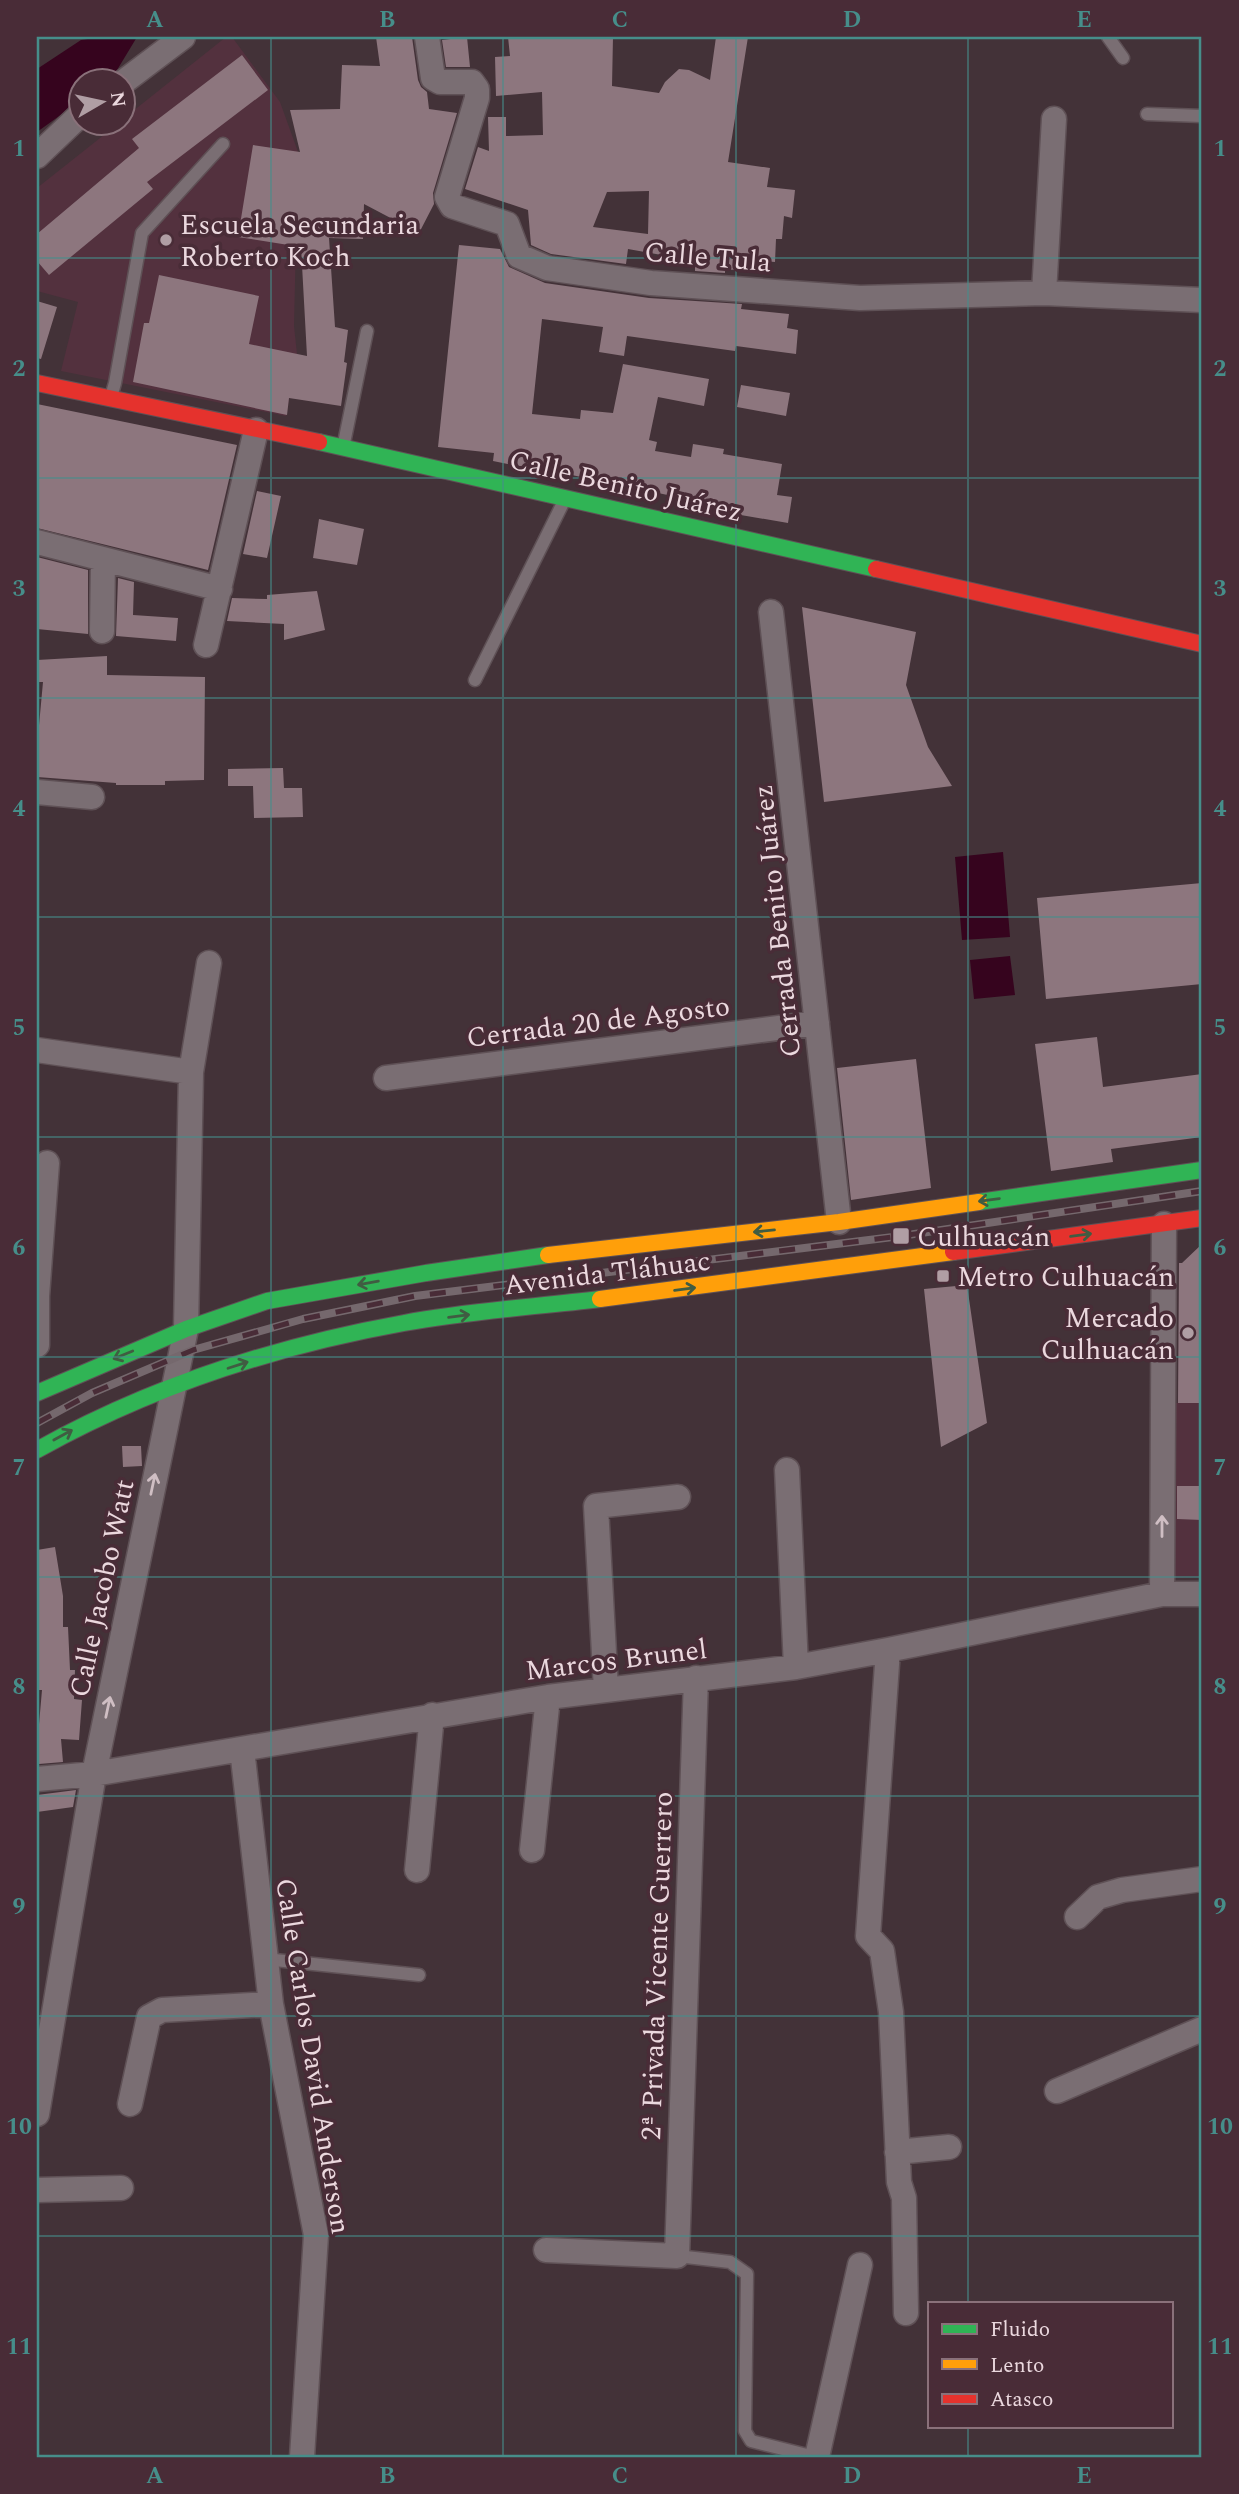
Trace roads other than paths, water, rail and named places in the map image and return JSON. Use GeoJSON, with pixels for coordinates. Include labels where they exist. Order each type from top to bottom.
{"type":"FeatureCollection","features":[{"type":"Feature","properties":{"kind":"main road","name":"Calle Benito Juárez"},"geometry":{"type":"LineString","coordinates":[[37,383],[344,447],[1202,644]]}},
{"type":"Feature","properties":{"kind":"main road","name":"Avenida Tláhuac"},"geometry":{"type":"LineString","coordinates":[[37,1393],[186,1329],[267,1301],[426,1273],[563,1260],[1202,1170]]}},
{"type":"Feature","properties":{"kind":"main road","name":"Avenida Tláhuac"},"geometry":{"type":"LineString","coordinates":[[37,1450],[89,1421],[173,1387],[309,1342],[406,1322],[566,1297],[739,1282],[1202,1218]]}},
{"type":"Feature","properties":{"kind":"street"},"geometry":{"type":"LineString","coordinates":[[136,72],[183,37]]}},
{"type":"Feature","properties":{"kind":"street","name":"Calle Tula"},"geometry":{"type":"LineString","coordinates":[[427,37],[433,78],[440,82],[472,82],[477,89],[477,98],[447,197],[452,206],[507,224],[519,256],[538,265],[650,283],[860,298],[1044,293],[1202,300]]}},
{"type":"Feature","properties":{"kind":"street"},"geometry":{"type":"LineString","coordinates":[[1044,293],[1054,119]]}},
{"type":"Feature","properties":{"kind":"street"},"geometry":{"type":"LineString","coordinates":[[37,156],[66,128]]}},
{"type":"Feature","properties":{"kind":"street"},"geometry":{"type":"LineString","coordinates":[[206,645],[256,429]]}},
{"type":"Feature","properties":{"kind":"street"},"geometry":{"type":"LineString","coordinates":[[37,542],[220,590]]}},
{"type":"Feature","properties":{"kind":"street"},"geometry":{"type":"LineString","coordinates":[[102,631],[103,559]]}},
{"type":"Feature","properties":{"kind":"street","name":"Cerrada Benito Juárez"},"geometry":{"type":"LineString","coordinates":[[771,612],[839,1222]]}},
{"type":"Feature","properties":{"kind":"street"},"geometry":{"type":"LineString","coordinates":[[37,792],[92,797]]}},
{"type":"Feature","properties":{"kind":"street","name":"Calle Jacobo Watt"},"geometry":{"type":"LineString","coordinates":[[37,2114],[94,1774],[186,1329],[191,1072],[209,963]]}},
{"type":"Feature","properties":{"kind":"street","name":"Cerrada 20 de Agosto"},"geometry":{"type":"LineString","coordinates":[[386,1078],[817,1023]]}},
{"type":"Feature","properties":{"kind":"street"},"geometry":{"type":"LineString","coordinates":[[37,1050],[191,1072]]}},
{"type":"Feature","properties":{"kind":"street"},"geometry":{"type":"LineString","coordinates":[[37,1345],[37,1296],[47,1163]]}},
{"type":"Feature","properties":{"kind":"street"},"geometry":{"type":"LineString","coordinates":[[1162,1594],[1164,1224]]}},
{"type":"Feature","properties":{"kind":"street"},"geometry":{"type":"LineString","coordinates":[[787,1470],[796,1667]]}},
{"type":"Feature","properties":{"kind":"street"},"geometry":{"type":"LineString","coordinates":[[606,1690],[596,1506],[678,1497]]}},
{"type":"Feature","properties":{"kind":"street","name":"Marcos Brunel"},"geometry":{"type":"LineString","coordinates":[[37,1779],[94,1774],[548,1697],[796,1667],[1162,1594],[1202,1594]]}},
{"type":"Feature","properties":{"kind":"street"},"geometry":{"type":"LineString","coordinates":[[888,1650],[868,1936],[882,1951],[889,2000],[898,2182],[904,2198],[906,2313]]}},
{"type":"Feature","properties":{"kind":"street","name":"2ª Privada Vicente Guerrero"},"geometry":{"type":"LineString","coordinates":[[677,2256],[695,1678]]}},
{"type":"Feature","properties":{"kind":"street"},"geometry":{"type":"LineString","coordinates":[[531,1850],[548,1697]]}},
{"type":"Feature","properties":{"kind":"street"},"geometry":{"type":"LineString","coordinates":[[417,1870],[432,1715]]}},
{"type":"Feature","properties":{"kind":"street","name":"Calle Carlos David Anderson"},"geometry":{"type":"LineString","coordinates":[[242,1749],[271,2004],[316,2235],[302,2457]]}},
{"type":"Feature","properties":{"kind":"street"},"geometry":{"type":"LineString","coordinates":[[1077,1917],[1098,1897],[1122,1890],[1202,1879]]}},
{"type":"Feature","properties":{"kind":"street"},"geometry":{"type":"LineString","coordinates":[[130,2104],[149,2017],[162,2010],[271,2004]]}},
{"type":"Feature","properties":{"kind":"street"},"geometry":{"type":"LineString","coordinates":[[1057,2091],[1202,2029]]}},
{"type":"Feature","properties":{"kind":"street"},"geometry":{"type":"LineString","coordinates":[[897,2151],[949,2147]]}},
{"type":"Feature","properties":{"kind":"street"},"geometry":{"type":"LineString","coordinates":[[37,2190],[121,2188]]}},
{"type":"Feature","properties":{"kind":"street"},"geometry":{"type":"LineString","coordinates":[[546,2250],[677,2256]]}},
{"type":"Feature","properties":{"kind":"street"},"geometry":{"type":"LineString","coordinates":[[816,2457],[860,2265]]}},
{"type":"Feature","properties":{"kind":"lane"},"geometry":{"type":"LineString","coordinates":[[1108,37],[1123,58]]}},
{"type":"Feature","properties":{"kind":"lane"},"geometry":{"type":"LineString","coordinates":[[1147,114],[1202,116]]}},
{"type":"Feature","properties":{"kind":"lane"},"geometry":{"type":"LineString","coordinates":[[110,399],[142,233],[223,144]]}},
{"type":"Feature","properties":{"kind":"lane"},"geometry":{"type":"LineString","coordinates":[[344,447],[367,331]]}},
{"type":"Feature","properties":{"kind":"lane"},"geometry":{"type":"LineString","coordinates":[[475,680],[565,498]]}},
{"type":"Feature","properties":{"kind":"lane"},"geometry":{"type":"LineString","coordinates":[[265,1959],[419,1975]]}},
{"type":"Feature","properties":{"kind":"lane"},"geometry":{"type":"LineString","coordinates":[[677,2256],[730,2262],[747,2274],[745,2431],[751,2441],[816,2457]]}},
{"type":"Feature","properties":{"kind":"railway"},"geometry":{"type":"LineString","coordinates":[[37,1423],[92,1393],[193,1350],[303,1319],[415,1296],[901,1236],[1202,1191]]}},
{"type":"Feature","properties":{"kind":"place","name":"Escuela Secundaria Roberto Koch"},"geometry":{"type":"Point","coordinates":[166,240]}},
{"type":"Feature","properties":{"kind":"place","name":"Culhuacán"},"geometry":{"type":"Point","coordinates":[901,1236]}},
{"type":"Feature","properties":{"kind":"place","name":"Metro Culhuacán"},"geometry":{"type":"Point","coordinates":[943,1276]}},
{"type":"Feature","properties":{"kind":"place","name":"Mercado Culhuacán"},"geometry":{"type":"Point","coordinates":[1188,1333]}}]}
